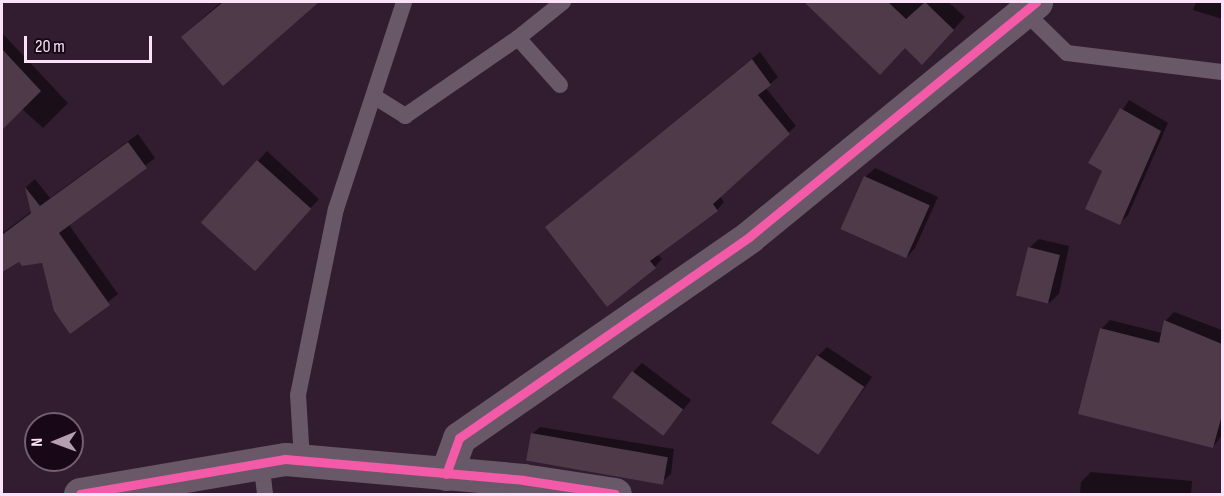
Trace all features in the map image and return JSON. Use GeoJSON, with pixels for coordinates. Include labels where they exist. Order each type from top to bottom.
{"type":"FeatureCollection","features":[{"type":"Feature","properties":{"kind":"street"},"geometry":{"type":"LineString","coordinates":[[446,474],[459,438],[749,237],[1030,6]]}},
{"type":"Feature","properties":{"kind":"street"},"geometry":{"type":"LineString","coordinates":[[80,495],[261,461],[302,460],[523,480],[615,495]]}},
{"type":"Feature","properties":{"kind":"lane"},"geometry":{"type":"LineString","coordinates":[[302,460],[298,395],[336,209],[375,97],[404,2]]}},
{"type":"Feature","properties":{"kind":"lane"},"geometry":{"type":"LineString","coordinates":[[375,97],[405,116],[518,38],[563,2]]}},
{"type":"Feature","properties":{"kind":"lane"},"geometry":{"type":"LineString","coordinates":[[1030,6],[1067,54],[1222,72]]}},
{"type":"Feature","properties":{"kind":"lane"},"geometry":{"type":"LineString","coordinates":[[518,38],[560,85]]}},
{"type":"Feature","properties":{"kind":"lane"},"geometry":{"type":"LineString","coordinates":[[261,461],[266,495]]}},
{"type":"Feature","properties":{"kind":"building"},"geometry":{"type":"Polygon","coordinates":[[[223,2],[319,2],[223,86],[181,37],[223,2]]]}},
{"type":"Feature","properties":{"kind":"building"},"geometry":{"type":"Polygon","coordinates":[[[804,2],[888,2],[906,19],[925,2],[954,30],[922,65],[905,48],[880,75],[804,2]]]}},
{"type":"Feature","properties":{"kind":"building"},"geometry":{"type":"Polygon","coordinates":[[[2,49],[41,91],[2,130],[2,49]]]}},
{"type":"Feature","properties":{"kind":"building"},"geometry":{"type":"Polygon","coordinates":[[[752,59],[771,85],[758,95],[790,134],[713,204],[718,211],[650,261],[656,268],[607,307],[545,227],[752,59]]]}},
{"type":"Feature","properties":{"kind":"building"},"geometry":{"type":"Polygon","coordinates":[[[1120,108],[1161,131],[1120,225],[1085,209],[1102,171],[1088,163],[1120,108]]]}},
{"type":"Feature","properties":{"kind":"building"},"geometry":{"type":"Polygon","coordinates":[[[128,142],[147,168],[59,233],[110,305],[70,334],[54,311],[42,263],[22,266],[19,262],[2,272],[2,235],[31,213],[25,187],[40,206],[128,142]]]}},
{"type":"Feature","properties":{"kind":"building"},"geometry":{"type":"Polygon","coordinates":[[[257,160],[311,209],[255,271],[201,222],[257,160]]]}},
{"type":"Feature","properties":{"kind":"building"},"geometry":{"type":"Polygon","coordinates":[[[864,176],[930,205],[906,258],[840,229],[864,176]]]}},
{"type":"Feature","properties":{"kind":"building"},"geometry":{"type":"Polygon","coordinates":[[[1028,247],[1060,255],[1048,303],[1016,296],[1028,247]]]}},
{"type":"Feature","properties":{"kind":"building"},"geometry":{"type":"Polygon","coordinates":[[[1164,320],[1222,344],[1222,415],[1213,448],[1078,414],[1100,328],[1159,343],[1164,320]]]}},
{"type":"Feature","properties":{"kind":"building"},"geometry":{"type":"Polygon","coordinates":[[[817,355],[864,387],[818,455],[771,423],[817,355]]]}},
{"type":"Feature","properties":{"kind":"building"},"geometry":{"type":"Polygon","coordinates":[[[632,371],[683,410],[663,436],[612,397],[632,371]]]}},
{"type":"Feature","properties":{"kind":"building"},"geometry":{"type":"Polygon","coordinates":[[[531,433],[668,457],[663,485],[526,461],[531,433]]]}},
{"type":"Feature","properties":{"kind":"cycle path"},"geometry":{"type":"LineString","coordinates":[[446,474],[459,438],[749,237],[1036,2]]}},
{"type":"Feature","properties":{"kind":"cycle path"},"geometry":{"type":"LineString","coordinates":[[80,494],[285,459],[523,480],[615,494]]}}]}
